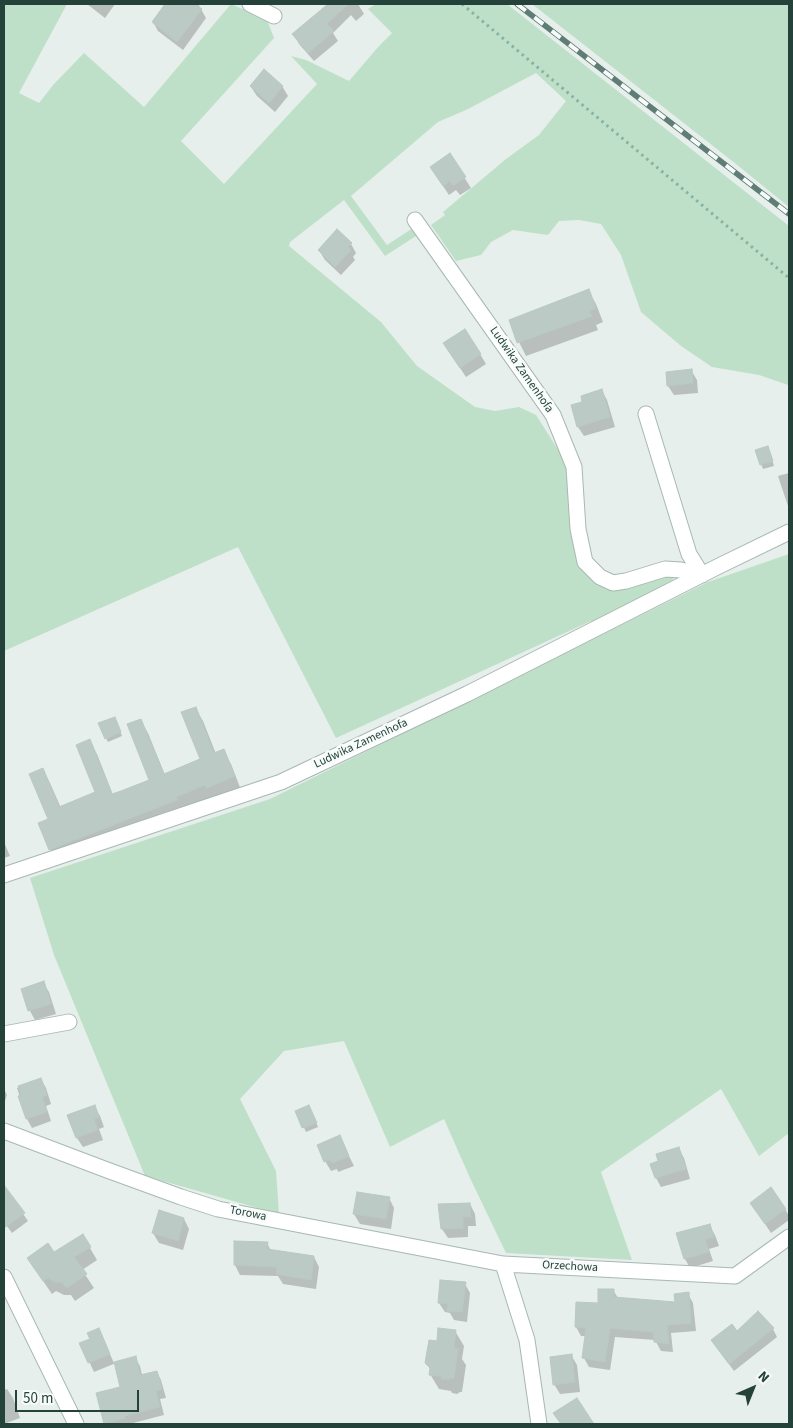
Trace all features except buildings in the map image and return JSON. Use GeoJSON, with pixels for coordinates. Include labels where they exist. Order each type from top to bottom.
{"type":"FeatureCollection","features":[{"type":"Feature","properties":{"kind":"street"},"geometry":{"type":"LineString","coordinates":[[250,4],[274,16]]}},
{"type":"Feature","properties":{"kind":"street","name":"Ludwika Zamenhofa"},"geometry":{"type":"LineString","coordinates":[[415,220],[553,415],[574,467],[578,529],[585,562],[600,577],[613,583],[626,582],[665,569],[681,570],[702,575]]}},
{"type":"Feature","properties":{"kind":"street"},"geometry":{"type":"LineString","coordinates":[[646,414],[689,554],[702,575]]}},
{"type":"Feature","properties":{"kind":"street","name":"Ludwika Zamenhofa"},"geometry":{"type":"LineString","coordinates":[[4,875],[281,782],[467,694],[789,532]]}},
{"type":"Feature","properties":{"kind":"street"},"geometry":{"type":"LineString","coordinates":[[4,1034],[69,1022]]}},
{"type":"Feature","properties":{"kind":"street","name":"Torowa"},"geometry":{"type":"LineString","coordinates":[[4,1131],[129,1178],[218,1208],[502,1264]]}},
{"type":"Feature","properties":{"kind":"street","name":"Orzechowa"},"geometry":{"type":"LineString","coordinates":[[502,1264],[735,1276],[789,1238]]}},
{"type":"Feature","properties":{"kind":"street"},"geometry":{"type":"LineString","coordinates":[[502,1264],[526,1340],[539,1424]]}},
{"type":"Feature","properties":{"kind":"street"},"geometry":{"type":"LineString","coordinates":[[4,1277],[76,1424]]}},
{"type":"Feature","properties":{"kind":"path"},"geometry":{"type":"LineString","coordinates":[[462,4],[789,278]]}},
{"type":"Feature","properties":{"kind":"green space"},"geometry":{"type":"Polygon","coordinates":[[[4,4],[67,4],[19,93],[39,103],[54,84],[84,53],[144,107],[231,4],[267,20],[274,38],[181,141],[224,184],[317,84],[291,56],[306,60],[349,81],[392,33],[368,9],[376,4],[507,4],[789,226],[789,387],[759,375],[712,367],[681,346],[641,312],[621,255],[601,224],[579,220],[559,221],[548,235],[513,230],[491,242],[481,255],[456,261],[431,225],[445,215],[443,212],[506,159],[539,135],[566,101],[536,73],[468,109],[438,122],[351,196],[387,245],[413,228],[419,234],[385,256],[344,200],[290,242],[289,246],[381,322],[417,366],[475,407],[495,411],[519,407],[536,415],[571,470],[578,561],[598,585],[651,581],[676,575],[668,586],[593,626],[591,621],[336,738],[238,547],[4,651],[4,4]]]}},
{"type":"Feature","properties":{"kind":"green space"},"geometry":{"type":"Polygon","coordinates":[[[532,4],[789,4],[789,207],[736,164],[532,4]]]}},
{"type":"Feature","properties":{"kind":"green space"},"geometry":{"type":"Polygon","coordinates":[[[789,554],[789,1133],[759,1156],[721,1089],[601,1172],[632,1260],[506,1253],[444,1119],[390,1147],[344,1041],[284,1051],[240,1099],[276,1171],[279,1214],[145,1176],[54,955],[30,878],[270,799],[708,582],[789,554]]]}},
{"type":"Feature","properties":{"kind":"railway"},"geometry":{"type":"LineString","coordinates":[[517,4],[789,214]]}}]}
